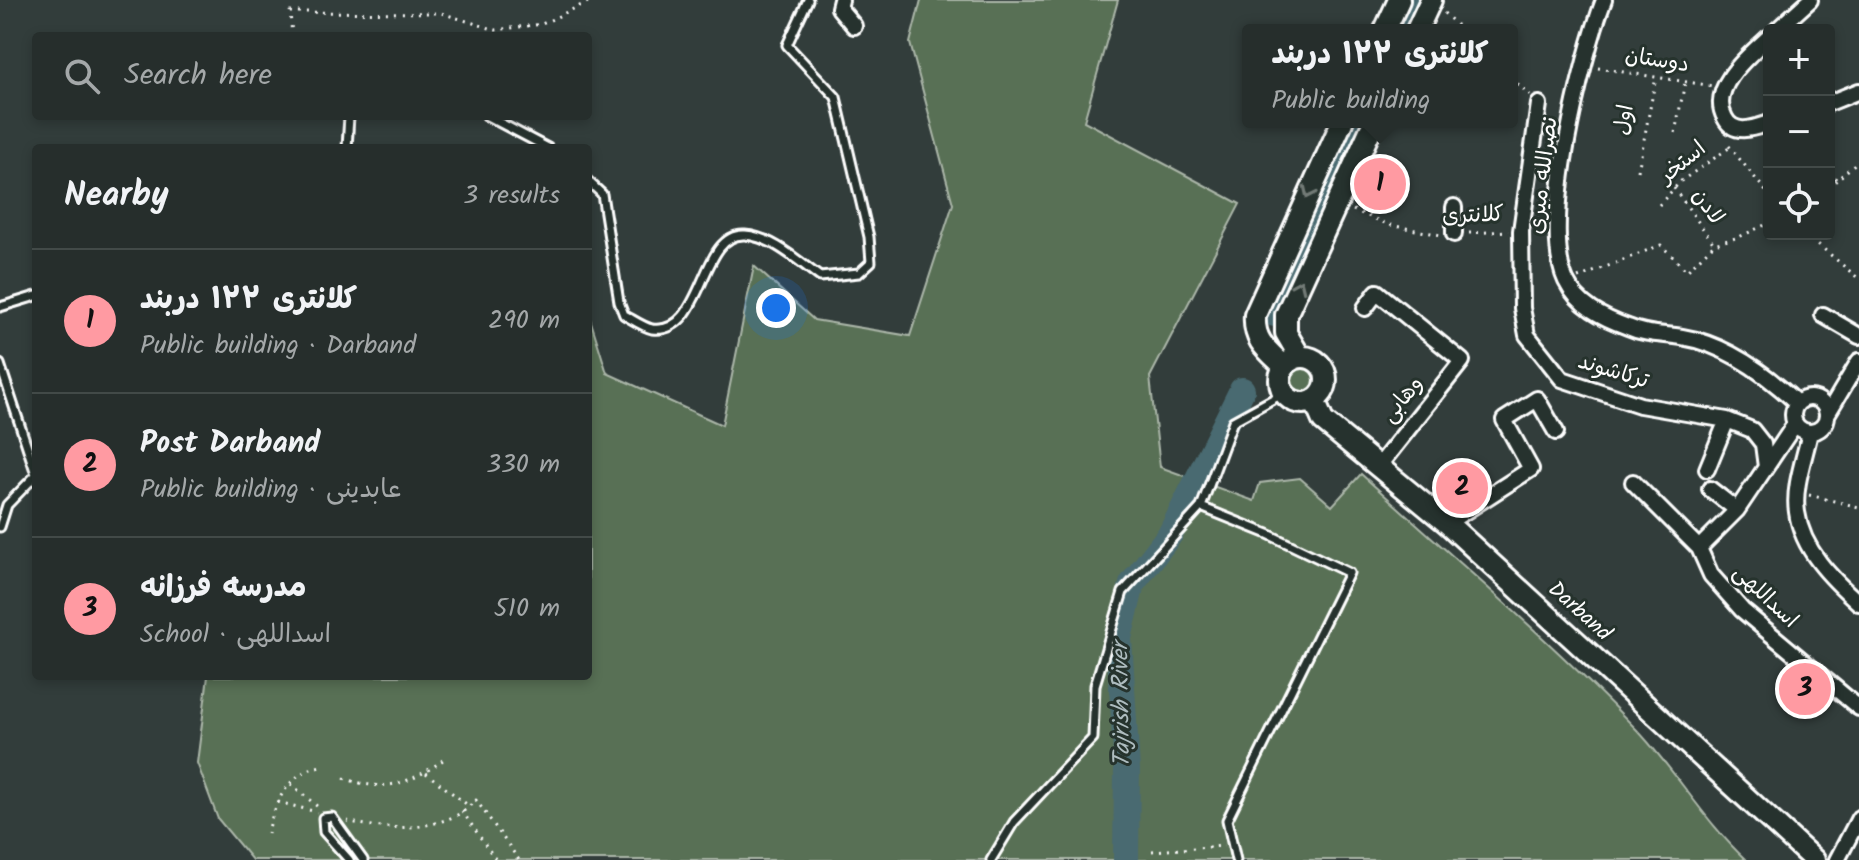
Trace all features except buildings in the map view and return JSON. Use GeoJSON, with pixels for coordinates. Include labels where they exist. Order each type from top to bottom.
{"type":"FeatureCollection","features":[{"type":"Feature","properties":{"kind":"main road"},"geometry":{"type":"LineString","coordinates":[[1388,24],[1399,0]]}},
{"type":"Feature","properties":{"kind":"main road"},"geometry":{"type":"LineString","coordinates":[[1420,24],[1431,0]]}},
{"type":"Feature","properties":{"kind":"main road"},"geometry":{"type":"LineString","coordinates":[[1339,128],[1255,315],[1258,341],[1292,361],[1314,359],[1324,369],[1324,390],[1314,400],[1295,401],[1284,393],[1279,380],[1292,361],[1286,315],[1371,128]]}},
{"type":"Feature","properties":{"kind":"main road","name":"Darband"},"geometry":{"type":"LineString","coordinates":[[1314,400],[1323,421],[1447,523],[1814,860]]}},
{"type":"Feature","properties":{"kind":"street"},"geometry":{"type":"LineString","coordinates":[[841,0],[839,8],[854,26]]}},
{"type":"Feature","properties":{"kind":"street","name":"نصرالله میری"},"geometry":{"type":"LineString","coordinates":[[1567,283],[1558,256],[1558,209],[1582,66],[1604,0]]}},
{"type":"Feature","properties":{"kind":"street"},"geometry":{"type":"LineString","coordinates":[[1784,24],[1810,0]]}},
{"type":"Feature","properties":{"kind":"street"},"geometry":{"type":"LineString","coordinates":[[1763,42],[1742,61],[1726,88],[1720,111],[1728,125],[1738,129],[1763,125]]}},
{"type":"Feature","properties":{"kind":"street"},"geometry":{"type":"LineString","coordinates":[[1835,101],[1859,91]]}},
{"type":"Feature","properties":{"kind":"street","name":"ترکاشوند"},"geometry":{"type":"LineString","coordinates":[[1539,104],[1521,231],[1522,308],[1527,335],[1562,379],[1640,405],[1727,420],[1752,430],[1763,444],[1766,467]]}},
{"type":"Feature","properties":{"kind":"street"},"geometry":{"type":"LineString","coordinates":[[1454,207],[1454,234]]}},
{"type":"Feature","properties":{"kind":"street"},"geometry":{"type":"LineString","coordinates":[[1567,283],[1585,306],[1603,317],[1656,336],[1682,337],[1720,348],[1776,384],[1797,403]]}},
{"type":"Feature","properties":{"kind":"street","name":"وهابی"},"geometry":{"type":"LineString","coordinates":[[1365,308],[1377,292],[1462,361],[1378,467]]}},
{"type":"Feature","properties":{"kind":"street"},"geometry":{"type":"LineString","coordinates":[[1823,315],[1859,336]]}},
{"type":"Feature","properties":{"kind":"street"},"geometry":{"type":"LineString","coordinates":[[1828,413],[1818,399],[1807,397],[1797,403],[1793,413],[1798,428],[1810,432],[1821,429],[1859,361]]}},
{"type":"Feature","properties":{"kind":"street"},"geometry":{"type":"LineString","coordinates":[[1447,523],[1531,469],[1504,420],[1537,399],[1556,432]]}},
{"type":"Feature","properties":{"kind":"street"},"geometry":{"type":"LineString","coordinates":[[1707,469],[1727,420]]}},
{"type":"Feature","properties":{"kind":"street"},"geometry":{"type":"LineString","coordinates":[[1633,482],[1699,548],[1737,510],[1795,424]]}},
{"type":"Feature","properties":{"kind":"street"},"geometry":{"type":"LineString","coordinates":[[1810,432],[1797,492],[1797,512],[1803,534],[1815,557],[1837,584],[1859,603]]}},
{"type":"Feature","properties":{"kind":"street"},"geometry":{"type":"LineString","coordinates":[[1710,489],[1737,510]]}},
{"type":"Feature","properties":{"kind":"street","name":"اسداللهی"},"geometry":{"type":"LineString","coordinates":[[1699,548],[1711,575],[1742,610],[1859,708]]}},
{"type":"Feature","properties":{"kind":"street"},"geometry":{"type":"LineString","coordinates":[[1837,860],[1859,818]]}},
{"type":"Feature","properties":{"kind":"lane"},"geometry":{"type":"LineString","coordinates":[[592,185],[602,194],[619,302],[624,315],[651,329],[669,327],[687,311],[718,250],[728,239],[741,235],[755,237],[775,246],[820,277],[859,273],[871,262],[869,237],[836,97],[787,45],[808,0]]}},
{"type":"Feature","properties":{"kind":"lane"},"geometry":{"type":"LineString","coordinates":[[347,144],[349,120]]}},
{"type":"Feature","properties":{"kind":"lane"},"geometry":{"type":"LineString","coordinates":[[495,120],[540,144]]}},
{"type":"Feature","properties":{"kind":"lane"},"geometry":{"type":"LineString","coordinates":[[0,307],[32,297]]}},
{"type":"Feature","properties":{"kind":"lane"},"geometry":{"type":"LineString","coordinates":[[0,364],[32,462]]}},
{"type":"Feature","properties":{"kind":"lane"},"geometry":{"type":"LineString","coordinates":[[991,860],[1014,822],[1093,738],[1095,685],[1123,592],[1201,507],[1233,421],[1284,393]]}},
{"type":"Feature","properties":{"kind":"lane"},"geometry":{"type":"LineString","coordinates":[[0,527],[7,505],[32,478]]}},
{"type":"Feature","properties":{"kind":"lane"},"geometry":{"type":"LineString","coordinates":[[1201,507],[1268,534],[1349,573],[1227,820],[1233,854]]}},
{"type":"Feature","properties":{"kind":"lane"},"geometry":{"type":"LineString","coordinates":[[325,816],[324,832],[349,860]]}},
{"type":"Feature","properties":{"kind":"lane"},"geometry":{"type":"LineString","coordinates":[[325,816],[363,860]]}},
{"type":"Feature","properties":{"kind":"path"},"geometry":{"type":"LineString","coordinates":[[292,32],[290,12],[441,13],[496,30],[542,24],[592,0]]}},
{"type":"Feature","properties":{"kind":"path"},"geometry":{"type":"LineString","coordinates":[[1431,0],[1456,24]]}},
{"type":"Feature","properties":{"kind":"path","name":"دوستان"},"geometry":{"type":"LineString","coordinates":[[1582,66],[1726,88]]}},
{"type":"Feature","properties":{"kind":"path","name":"اول"},"geometry":{"type":"LineString","coordinates":[[1638,171],[1656,76]]}},
{"type":"Feature","properties":{"kind":"path"},"geometry":{"type":"LineString","coordinates":[[1675,133],[1685,82]]}},
{"type":"Feature","properties":{"kind":"path"},"geometry":{"type":"LineString","coordinates":[[1518,84],[1539,104]]}},
{"type":"Feature","properties":{"kind":"path"},"geometry":{"type":"LineString","coordinates":[[1728,125],[1729,148],[1763,188]]}},
{"type":"Feature","properties":{"kind":"path","name":"استخر"},"geometry":{"type":"LineString","coordinates":[[1659,205],[1674,188],[1729,148]]}},
{"type":"Feature","properties":{"kind":"path"},"geometry":{"type":"LineString","coordinates":[[1835,183],[1859,160]]}},
{"type":"Feature","properties":{"kind":"path"},"geometry":{"type":"LineString","coordinates":[[1835,178],[1838,181]]}},
{"type":"Feature","properties":{"kind":"path","name":"لادن"},"geometry":{"type":"LineString","coordinates":[[1674,188],[1714,244]]}},
{"type":"Feature","properties":{"kind":"path","name":"کلانتری"},"geometry":{"type":"LineString","coordinates":[[1335,203],[1390,225],[1439,235],[1521,231]]}},
{"type":"Feature","properties":{"kind":"path"},"geometry":{"type":"LineString","coordinates":[[1567,283],[1661,245],[1687,271],[1714,244],[1763,226]]}},
{"type":"Feature","properties":{"kind":"path"},"geometry":{"type":"LineString","coordinates":[[1813,240],[1859,279]]}},
{"type":"Feature","properties":{"kind":"path"},"geometry":{"type":"LineString","coordinates":[[1797,492],[1859,507]]}},
{"type":"Feature","properties":{"kind":"path"},"geometry":{"type":"LineString","coordinates":[[344,778],[390,787],[426,773],[447,757]]}},
{"type":"Feature","properties":{"kind":"path"},"geometry":{"type":"LineString","coordinates":[[268,834],[272,812],[290,784],[305,769],[322,766]]}},
{"type":"Feature","properties":{"kind":"path"},"geometry":{"type":"LineString","coordinates":[[426,773],[469,806]]}},
{"type":"Feature","properties":{"kind":"path"},"geometry":{"type":"LineString","coordinates":[[290,784],[317,804],[325,816]]}},
{"type":"Feature","properties":{"kind":"path"},"geometry":{"type":"LineString","coordinates":[[278,802],[374,828],[418,826],[456,816],[476,800],[519,860]]}},
{"type":"Feature","properties":{"kind":"path"},"geometry":{"type":"LineString","coordinates":[[462,811],[496,860]]}},
{"type":"Feature","properties":{"kind":"path"},"geometry":{"type":"LineString","coordinates":[[1152,851],[1233,854]]}},
{"type":"Feature","properties":{"kind":"green space"},"geometry":{"type":"Polygon","coordinates":[[[921,0],[1118,0],[1084,121],[1240,204],[1150,377],[1160,467],[1254,501],[1260,483],[1300,478],[1332,506],[1361,474],[1570,664],[1637,730],[1746,860],[252,860],[218,819],[197,763],[207,680],[592,680],[592,325],[607,373],[722,425],[754,266],[814,320],[910,336],[953,204],[910,43],[921,0]]]}},
{"type":"Feature","properties":{"kind":"green space"},"geometry":{"type":"Polygon","coordinates":[[[1303,366],[1312,370],[1316,379],[1312,388],[1303,392],[1294,388],[1290,379],[1294,370],[1303,366]]]}},
{"type":"Feature","properties":{"kind":"waterway","name":"Tajrish River"},"geometry":{"type":"LineString","coordinates":[[1403,24],[1413,0]]}},
{"type":"Feature","properties":{"kind":"waterway","name":"Tajrish River"},"geometry":{"type":"LineString","coordinates":[[1275,314],[1356,128]]}},
{"type":"Feature","properties":{"kind":"waterway","name":"Tajrish River"},"geometry":{"type":"LineString","coordinates":[[1126,860],[1127,770],[1119,638],[1132,584],[1171,533],[1242,390]]}},
{"type":"Feature","properties":{"kind":"place","name":"کلانتری ۱۲۲ دربند"},"geometry":{"type":"Point","coordinates":[1380,184]}},
{"type":"Feature","properties":{"kind":"place","name":"Post Darband"},"geometry":{"type":"Point","coordinates":[1462,488]}},
{"type":"Feature","properties":{"kind":"place","name":"مدرسه فرزانه"},"geometry":{"type":"Point","coordinates":[1805,689]}}]}
